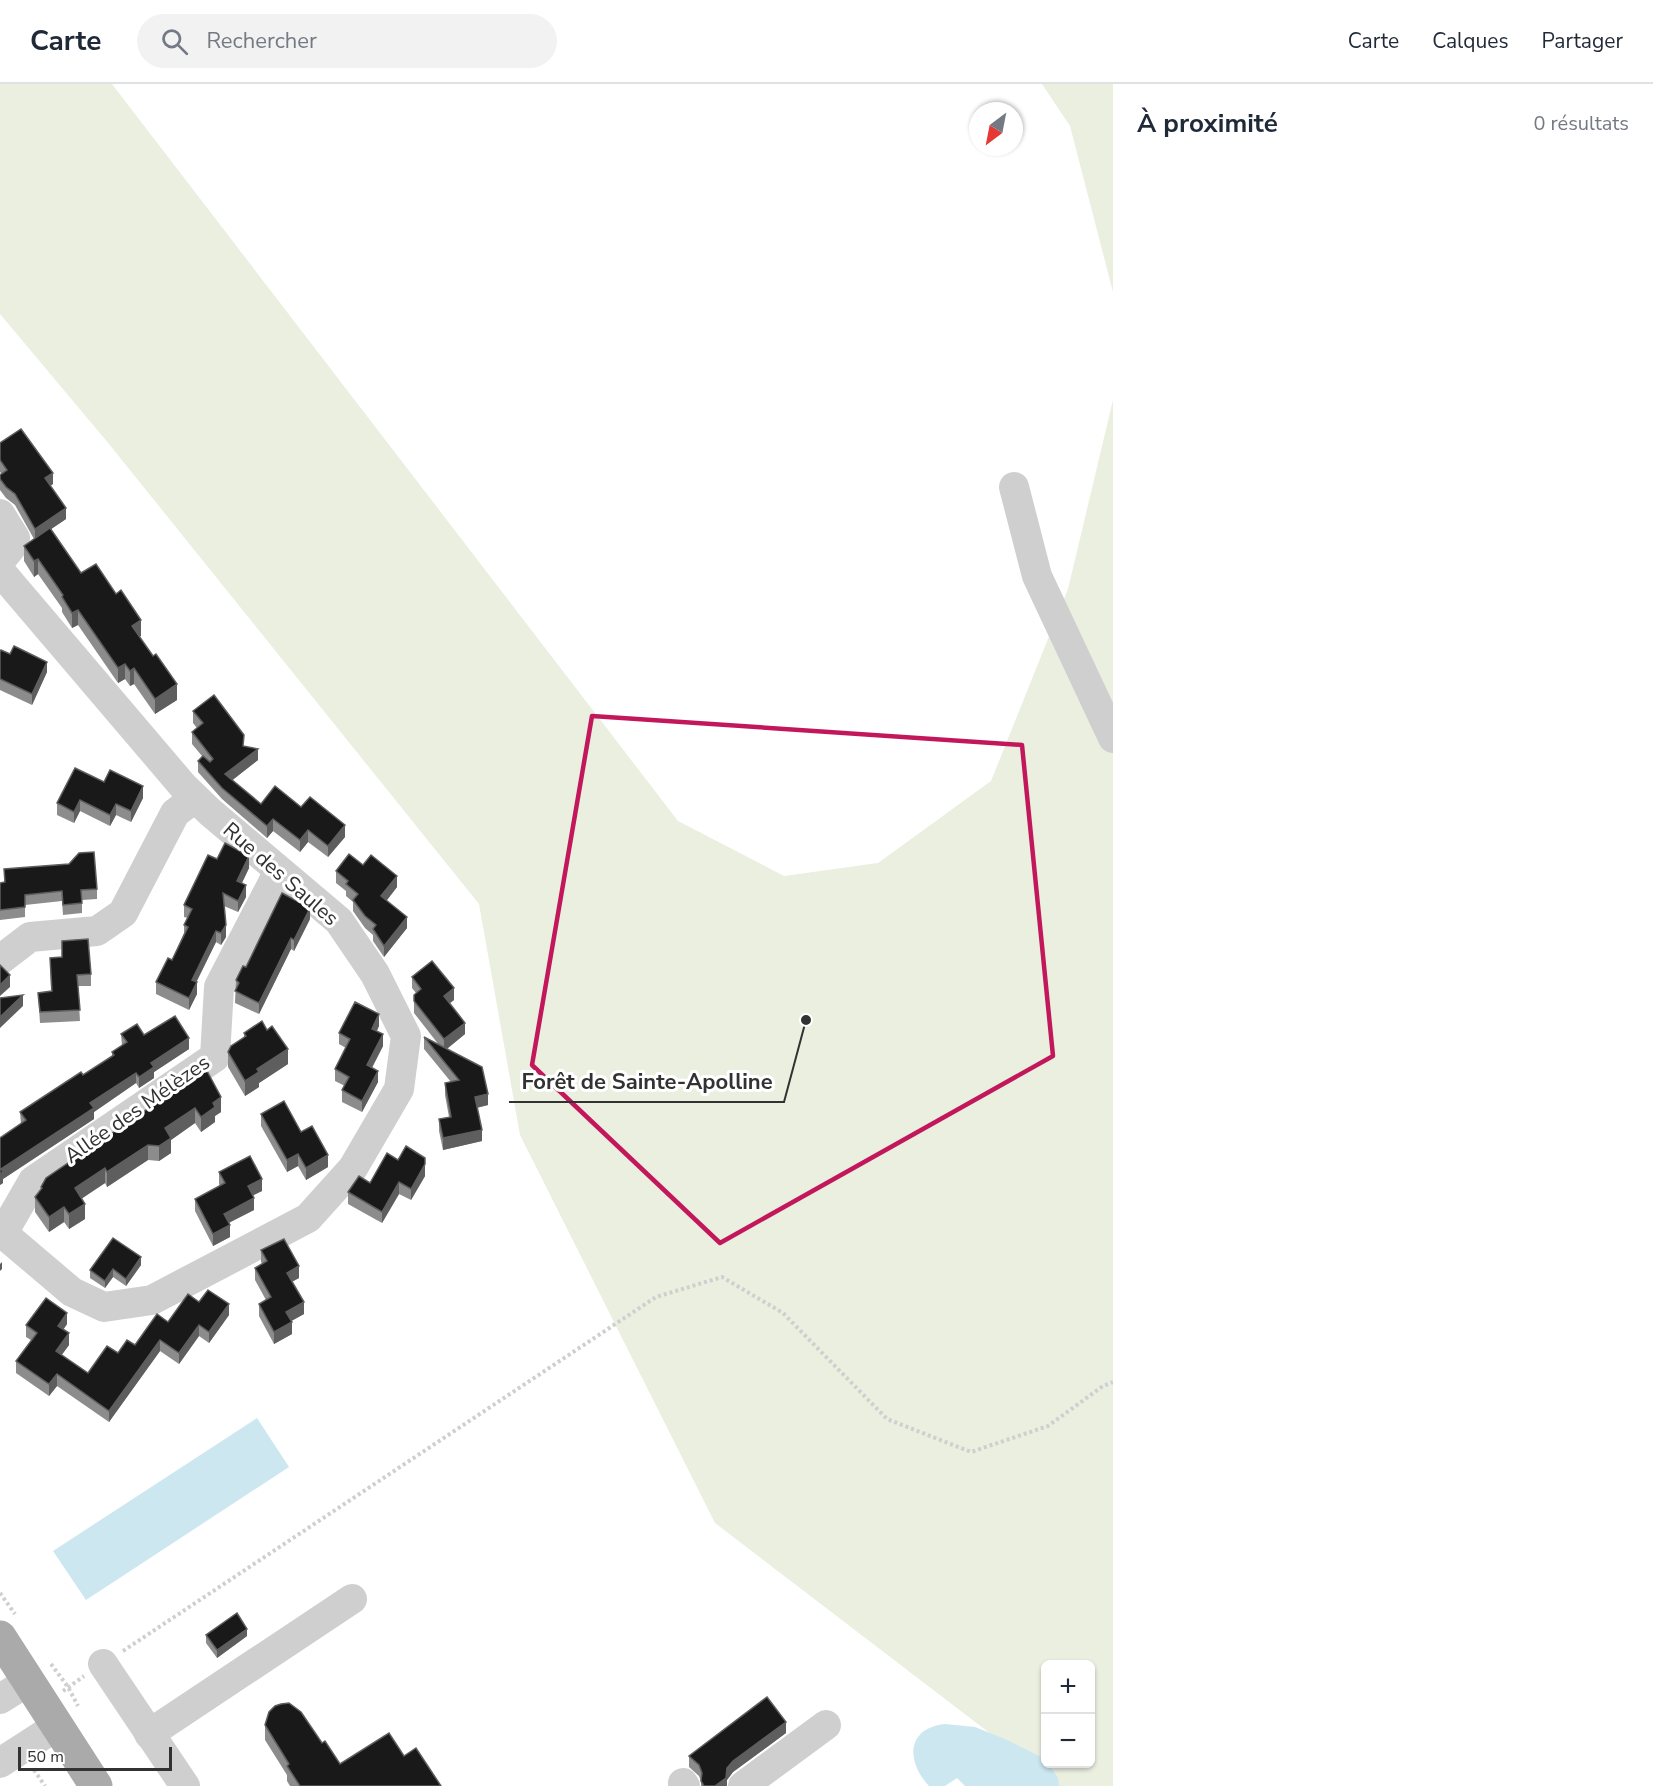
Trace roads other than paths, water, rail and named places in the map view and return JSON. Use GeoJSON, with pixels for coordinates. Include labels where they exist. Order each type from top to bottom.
{"type":"FeatureCollection","features":[{"type":"Feature","properties":{"kind":"main road"},"geometry":{"type":"LineString","coordinates":[[0,1637],[27,1701],[81,1786]]}},
{"type":"Feature","properties":{"kind":"main road"},"geometry":{"type":"LineString","coordinates":[[27,1701],[96,1786]]}},
{"type":"Feature","properties":{"kind":"street"},"geometry":{"type":"LineString","coordinates":[[1014,487],[1038,576],[1113,738]]}},
{"type":"Feature","properties":{"kind":"street"},"geometry":{"type":"LineString","coordinates":[[0,514],[15,538],[13,545],[0,561]]}},
{"type":"Feature","properties":{"kind":"street","name":"Rue des Saules"},"geometry":{"type":"LineString","coordinates":[[0,571],[183,786],[339,921],[375,975],[406,1036],[399,1089],[353,1168],[308,1218],[152,1300],[104,1307],[72,1292],[2,1232]]}},
{"type":"Feature","properties":{"kind":"street"},"geometry":{"type":"LineString","coordinates":[[0,960],[30,937],[97,931],[123,913],[175,813],[195,798]]}},
{"type":"Feature","properties":{"kind":"street","name":"Allée des Mélèzes"},"geometry":{"type":"LineString","coordinates":[[2,1232],[33,1181],[215,1057],[219,987],[279,871]]}},
{"type":"Feature","properties":{"kind":"street"},"geometry":{"type":"LineString","coordinates":[[150,1734],[352,1599]]}},
{"type":"Feature","properties":{"kind":"street"},"geometry":{"type":"LineString","coordinates":[[103,1664],[185,1786]]}},
{"type":"Feature","properties":{"kind":"street"},"geometry":{"type":"LineString","coordinates":[[0,1763],[27,1701]]}},
{"type":"Feature","properties":{"kind":"street"},"geometry":{"type":"LineString","coordinates":[[743,1786],[826,1725]]}},
{"type":"Feature","properties":{"kind":"water"},"geometry":{"type":"Polygon","coordinates":[[[257,1418],[289,1467],[86,1600],[53,1551],[257,1418]]]}},
{"type":"Feature","properties":{"kind":"water"},"geometry":{"type":"Polygon","coordinates":[[[945,1724],[975,1727],[1005,1739],[1041,1757],[1041,1768],[1052,1768],[1058,1778],[1059,1786],[965,1786],[957,1778],[945,1786],[929,1786],[916,1767],[914,1748],[923,1732],[945,1724]]]}},
{"type":"Feature","properties":{"kind":"place","name":"Forêt de Sainte-Apolline"},"geometry":{"type":"Point","coordinates":[806,1020]}}]}
